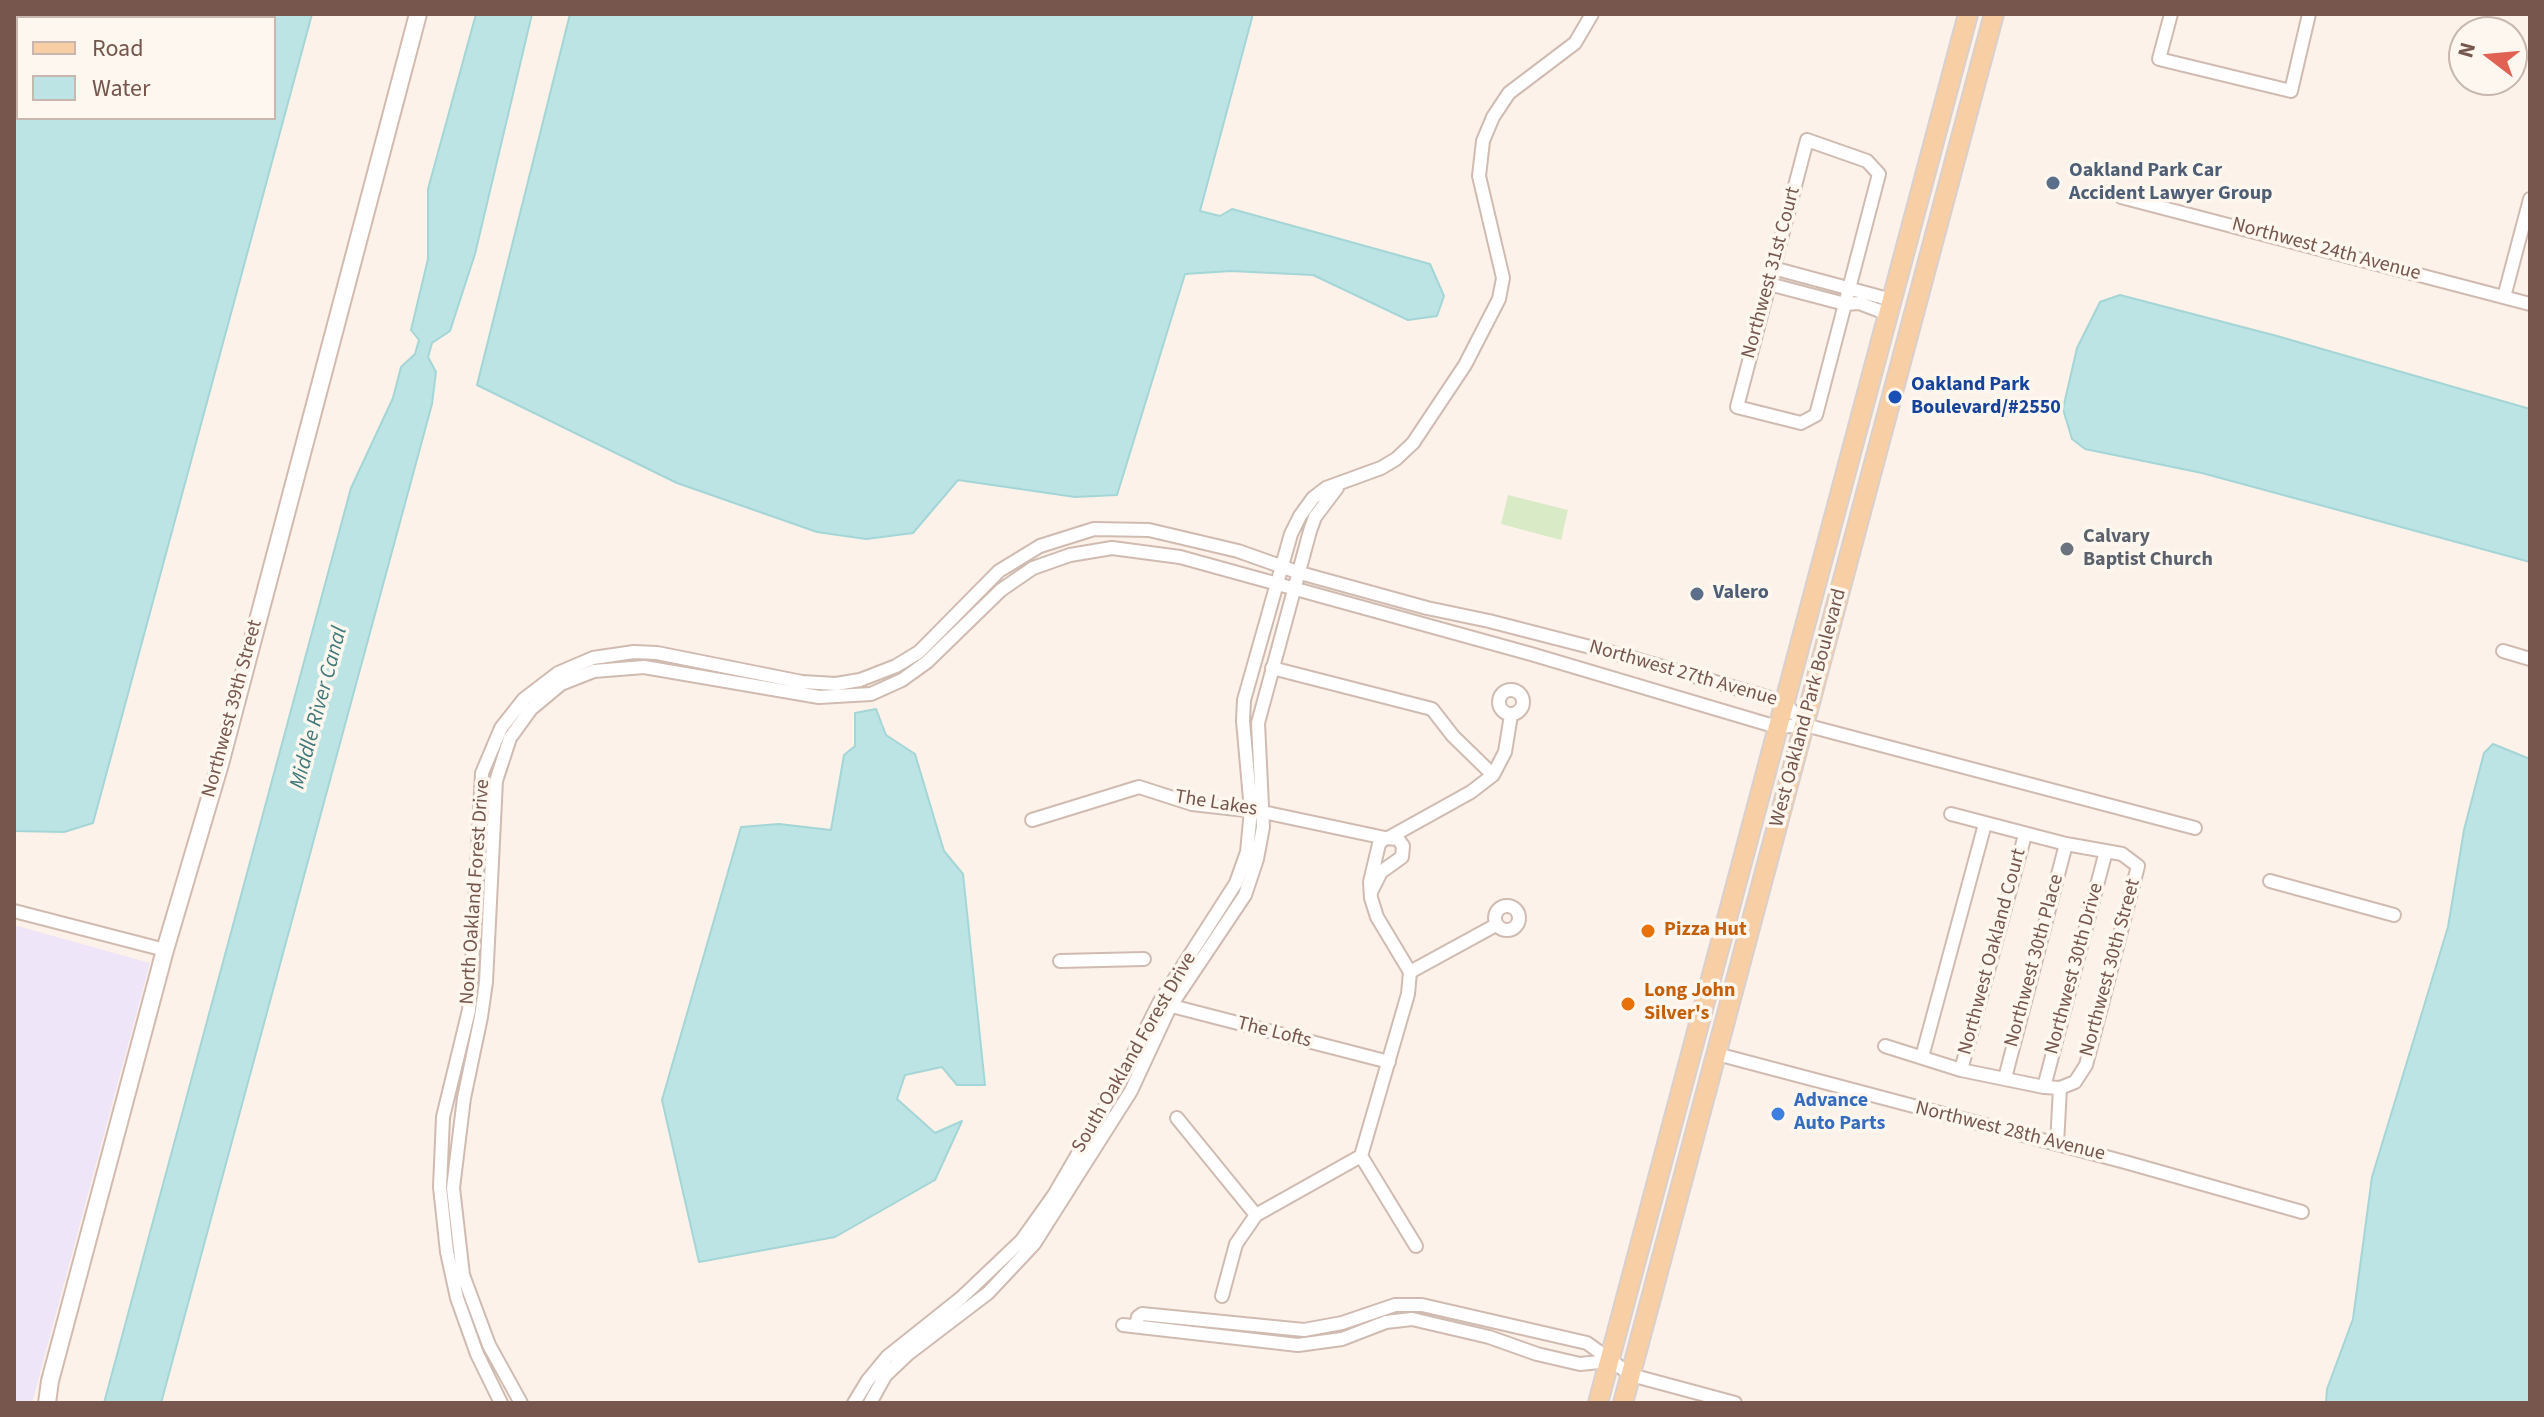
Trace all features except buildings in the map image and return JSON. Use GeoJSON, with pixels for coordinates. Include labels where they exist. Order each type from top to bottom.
{"type":"FeatureCollection","features":[{"type":"Feature","properties":{"kind":"main road","name":"West Oakland Park Boulevard"},"geometry":{"type":"LineString","coordinates":[[1598,1403],[1968,14]]}},
{"type":"Feature","properties":{"kind":"main road","name":"West Oakland Park Boulevard"},"geometry":{"type":"LineString","coordinates":[[1623,1403],[1994,14]]}},
{"type":"Feature","properties":{"kind":"main road"},"geometry":{"type":"LineString","coordinates":[[1898,275],[1906,302],[1916,309]]}},
{"type":"Feature","properties":{"kind":"main road"},"geometry":{"type":"LineString","coordinates":[[1890,307],[1906,317],[1907,339]]}},
{"type":"Feature","properties":{"kind":"main road"},"geometry":{"type":"LineString","coordinates":[[1699,1023],[1704,1040],[1717,1054]]}},
{"type":"Feature","properties":{"kind":"main road"},"geometry":{"type":"LineString","coordinates":[[1692,1053],[1705,1097]]}},
{"type":"Feature","properties":{"kind":"street","name":"Northwest 39th Street"},"geometry":{"type":"LineString","coordinates":[[47,1403],[50,1381],[165,950],[220,764],[418,14]]}},
{"type":"Feature","properties":{"kind":"street","name":"South Oakland Forest Drive"},"geometry":{"type":"LineString","coordinates":[[854,1403],[887,1357],[1019,1252],[1034,1244],[1098,1132],[1131,1091],[1165,1005],[1245,895],[1260,848],[1243,721],[1244,700],[1295,525],[1313,498],[1326,488],[1381,468],[1413,443],[1465,365],[1499,299],[1503,278],[1479,176],[1483,141],[1493,117],[1509,93],[1575,43],[1592,14]]}},
{"type":"Feature","properties":{"kind":"street"},"geometry":{"type":"LineString","coordinates":[[2171,14],[2159,59],[2291,91],[2309,14]]}},
{"type":"Feature","properties":{"kind":"street","name":"Northwest 31st Court"},"geometry":{"type":"LineString","coordinates":[[1845,304],[1816,415],[1801,423],[1737,407],[1807,140],[1867,161],[1879,174],[1849,289]]}},
{"type":"Feature","properties":{"kind":"street","name":"Northwest 24th Avenue"},"geometry":{"type":"LineString","coordinates":[[2121,197],[2530,304]]}},
{"type":"Feature","properties":{"kind":"street"},"geometry":{"type":"LineString","coordinates":[[2504,297],[2530,199]]}},
{"type":"Feature","properties":{"kind":"street"},"geometry":{"type":"LineString","coordinates":[[1773,268],[1849,289],[1890,307]]}},
{"type":"Feature","properties":{"kind":"street"},"geometry":{"type":"LineString","coordinates":[[1769,284],[1845,304],[1890,307]]}},
{"type":"Feature","properties":{"kind":"street"},"geometry":{"type":"LineString","coordinates":[[1845,304],[1849,289]]}},
{"type":"Feature","properties":{"kind":"street","name":"South Oakland Forest Drive"},"geometry":{"type":"LineString","coordinates":[[1257,811],[1257,732],[1272,668],[1315,517],[1331,492],[1345,481]]}},
{"type":"Feature","properties":{"kind":"street","name":"North Oakland Forest Drive"},"geometry":{"type":"LineString","coordinates":[[501,1403],[477,1354],[457,1298],[447,1252],[440,1174],[443,1117],[469,1010],[482,773],[494,741],[514,709],[558,673],[593,658],[634,652],[668,654],[814,683],[836,684],[874,677],[919,652],[984,584],[1011,561],[1057,539],[1094,529],[1149,530],[1281,565],[1300,573]]}},
{"type":"Feature","properties":{"kind":"street"},"geometry":{"type":"LineString","coordinates":[[521,1403],[489,1345],[463,1275],[453,1188],[464,1098],[486,982],[493,797],[510,738],[531,709],[561,684],[581,675],[630,667],[659,669],[819,697],[871,694],[902,680],[927,662],[1015,579],[1053,560],[1112,548],[1157,552],[1531,654],[1777,727],[1805,725],[2195,828]]}},
{"type":"Feature","properties":{"kind":"street","name":"Northwest 27th Avenue"},"geometry":{"type":"LineString","coordinates":[[1300,573],[1427,608],[1611,652],[1784,702],[1805,725]]}},
{"type":"Feature","properties":{"kind":"street"},"geometry":{"type":"LineString","coordinates":[[2503,651],[2530,659]]}},
{"type":"Feature","properties":{"kind":"street"},"geometry":{"type":"LineString","coordinates":[[1272,668],[1432,709],[1453,736],[1493,775]]}},
{"type":"Feature","properties":{"kind":"street"},"geometry":{"type":"LineString","coordinates":[[1222,1296],[1236,1244],[1256,1215],[1361,1156],[1408,994],[1410,972],[1377,917],[1370,882],[1386,844],[1493,775],[1505,752],[1511,715]]}},
{"type":"Feature","properties":{"kind":"street","name":"The Lakes"},"geometry":{"type":"LineString","coordinates":[[1032,820],[1139,787],[1192,804],[1257,811],[1356,832],[1386,844],[1382,860],[1389,864]]}},
{"type":"Feature","properties":{"kind":"street"},"geometry":{"type":"LineString","coordinates":[[1951,814],[2025,835],[2106,851]]}},
{"type":"Feature","properties":{"kind":"street"},"geometry":{"type":"LineString","coordinates":[[1922,1057],[1985,824]]}},
{"type":"Feature","properties":{"kind":"street","name":"Northwest Oakland Court"},"geometry":{"type":"LineString","coordinates":[[1961,1070],[2025,835]]}},
{"type":"Feature","properties":{"kind":"street"},"geometry":{"type":"LineString","coordinates":[[1371,892],[1376,878],[1389,864],[1402,857],[1404,850],[1386,844]]}},
{"type":"Feature","properties":{"kind":"street","name":"Northwest 30th Place"},"geometry":{"type":"LineString","coordinates":[[2005,1078],[2066,844]]}},
{"type":"Feature","properties":{"kind":"street","name":"Northwest 30th Street"},"geometry":{"type":"LineString","coordinates":[[2060,1088],[2075,1082],[2086,1065],[2138,866],[2128,857],[2106,851]]}},
{"type":"Feature","properties":{"kind":"street","name":"Northwest 30th Drive"},"geometry":{"type":"LineString","coordinates":[[2044,1087],[2106,851]]}},
{"type":"Feature","properties":{"kind":"street"},"geometry":{"type":"LineString","coordinates":[[2270,881],[2394,915]]}},
{"type":"Feature","properties":{"kind":"street"},"geometry":{"type":"LineString","coordinates":[[14,911],[165,950]]}},
{"type":"Feature","properties":{"kind":"street"},"geometry":{"type":"LineString","coordinates":[[1410,972],[1496,925]]}},
{"type":"Feature","properties":{"kind":"street"},"geometry":{"type":"LineString","coordinates":[[1060,961],[1144,959]]}},
{"type":"Feature","properties":{"kind":"street","name":"The Lofts"},"geometry":{"type":"LineString","coordinates":[[1165,1005],[1389,1062]]}},
{"type":"Feature","properties":{"kind":"street"},"geometry":{"type":"LineString","coordinates":[[1885,1046],[1961,1070],[2060,1088],[2057,1144]]}},
{"type":"Feature","properties":{"kind":"street","name":"Northwest 28th Avenue"},"geometry":{"type":"LineString","coordinates":[[1717,1054],[2302,1212]]}},
{"type":"Feature","properties":{"kind":"street"},"geometry":{"type":"LineString","coordinates":[[1177,1118],[1256,1215]]}},
{"type":"Feature","properties":{"kind":"street"},"geometry":{"type":"LineString","coordinates":[[1361,1156],[1416,1246]]}},
{"type":"Feature","properties":{"kind":"street","name":"South Oakland Forest Drive"},"geometry":{"type":"LineString","coordinates":[[870,1403],[885,1376],[908,1354],[988,1293],[1019,1252]]}},
{"type":"Feature","properties":{"kind":"street"},"geometry":{"type":"LineString","coordinates":[[1609,1361],[1580,1364],[1537,1354],[1489,1337],[1407,1319],[1386,1322],[1342,1339],[1298,1345],[1130,1325],[1142,1314],[1304,1330],[1342,1323],[1407,1304],[1429,1306],[1587,1343],[1631,1375],[1735,1403]]}},
{"type":"Feature","properties":{"kind":"street"},"geometry":{"type":"LineString","coordinates":[[1407,1304],[1407,1319]]}},
{"type":"Feature","properties":{"kind":"street"},"geometry":{"type":"LineString","coordinates":[[1370,1313],[1375,1327]]}},
{"type":"Feature","properties":{"kind":"shaded area"},"geometry":{"type":"Polygon","coordinates":[[[14,925],[150,963],[32,1403],[14,1403],[14,925]]]}},
{"type":"Feature","properties":{"kind":"green space"},"geometry":{"type":"Polygon","coordinates":[[[1508,495],[1568,510],[1561,540],[1501,524],[1508,495]]]}},
{"type":"Feature","properties":{"kind":"water"},"geometry":{"type":"Polygon","coordinates":[[[14,14],[312,14],[93,823],[64,832],[14,831],[14,14]]]}},
{"type":"Feature","properties":{"kind":"water","name":"Middle River Canal"},"geometry":{"type":"Polygon","coordinates":[[[476,14],[532,14],[475,254],[450,331],[432,343],[428,357],[436,372],[432,404],[161,1403],[104,1403],[351,488],[393,398],[401,367],[415,354],[419,340],[411,330],[428,259],[428,189],[476,14]]]}},
{"type":"Feature","properties":{"kind":"water"},"geometry":{"type":"Polygon","coordinates":[[[570,14],[1253,14],[1200,211],[1220,216],[1232,209],[1430,264],[1444,296],[1437,316],[1408,320],[1313,275],[1231,271],[1185,274],[1117,495],[1075,497],[958,480],[913,533],[866,539],[817,532],[677,483],[477,385],[570,14]]]}},
{"type":"Feature","properties":{"kind":"water"},"geometry":{"type":"Polygon","coordinates":[[[2120,295],[2277,336],[2530,409],[2530,562],[2202,473],[2085,449],[2072,439],[2063,409],[2077,348],[2100,302],[2120,295]]]}},
{"type":"Feature","properties":{"kind":"water"},"geometry":{"type":"Polygon","coordinates":[[[876,709],[886,735],[915,754],[944,851],[963,874],[985,1085],[957,1085],[942,1067],[905,1075],[897,1099],[935,1133],[962,1121],[935,1180],[835,1237],[699,1262],[662,1100],[741,827],[779,824],[831,830],[844,755],[855,746],[855,713],[876,709]]]}},
{"type":"Feature","properties":{"kind":"water"},"geometry":{"type":"Polygon","coordinates":[[[2493,744],[2530,759],[2530,1403],[2326,1403],[2327,1389],[2353,1319],[2372,1177],[2448,927],[2464,830],[2484,753],[2493,744]]]}},
{"type":"Feature","properties":{"kind":"place","name":"Oakland Park Car Accident Lawyer Group"},"geometry":{"type":"Point","coordinates":[2053,183]}},
{"type":"Feature","properties":{"kind":"place","name":"Oakland Park Boulevard/#2550"},"geometry":{"type":"Point","coordinates":[1895,397]}},
{"type":"Feature","properties":{"kind":"place","name":"Calvary Baptist Church"},"geometry":{"type":"Point","coordinates":[2067,549]}},
{"type":"Feature","properties":{"kind":"place","name":"Valero"},"geometry":{"type":"Point","coordinates":[1697,594]}},
{"type":"Feature","properties":{"kind":"place","name":"Pizza Hut"},"geometry":{"type":"Point","coordinates":[1648,931]}},
{"type":"Feature","properties":{"kind":"place","name":"Long John Silver's"},"geometry":{"type":"Point","coordinates":[1628,1004]}},
{"type":"Feature","properties":{"kind":"place","name":"Advance Auto Parts"},"geometry":{"type":"Point","coordinates":[1778,1114]}}]}
